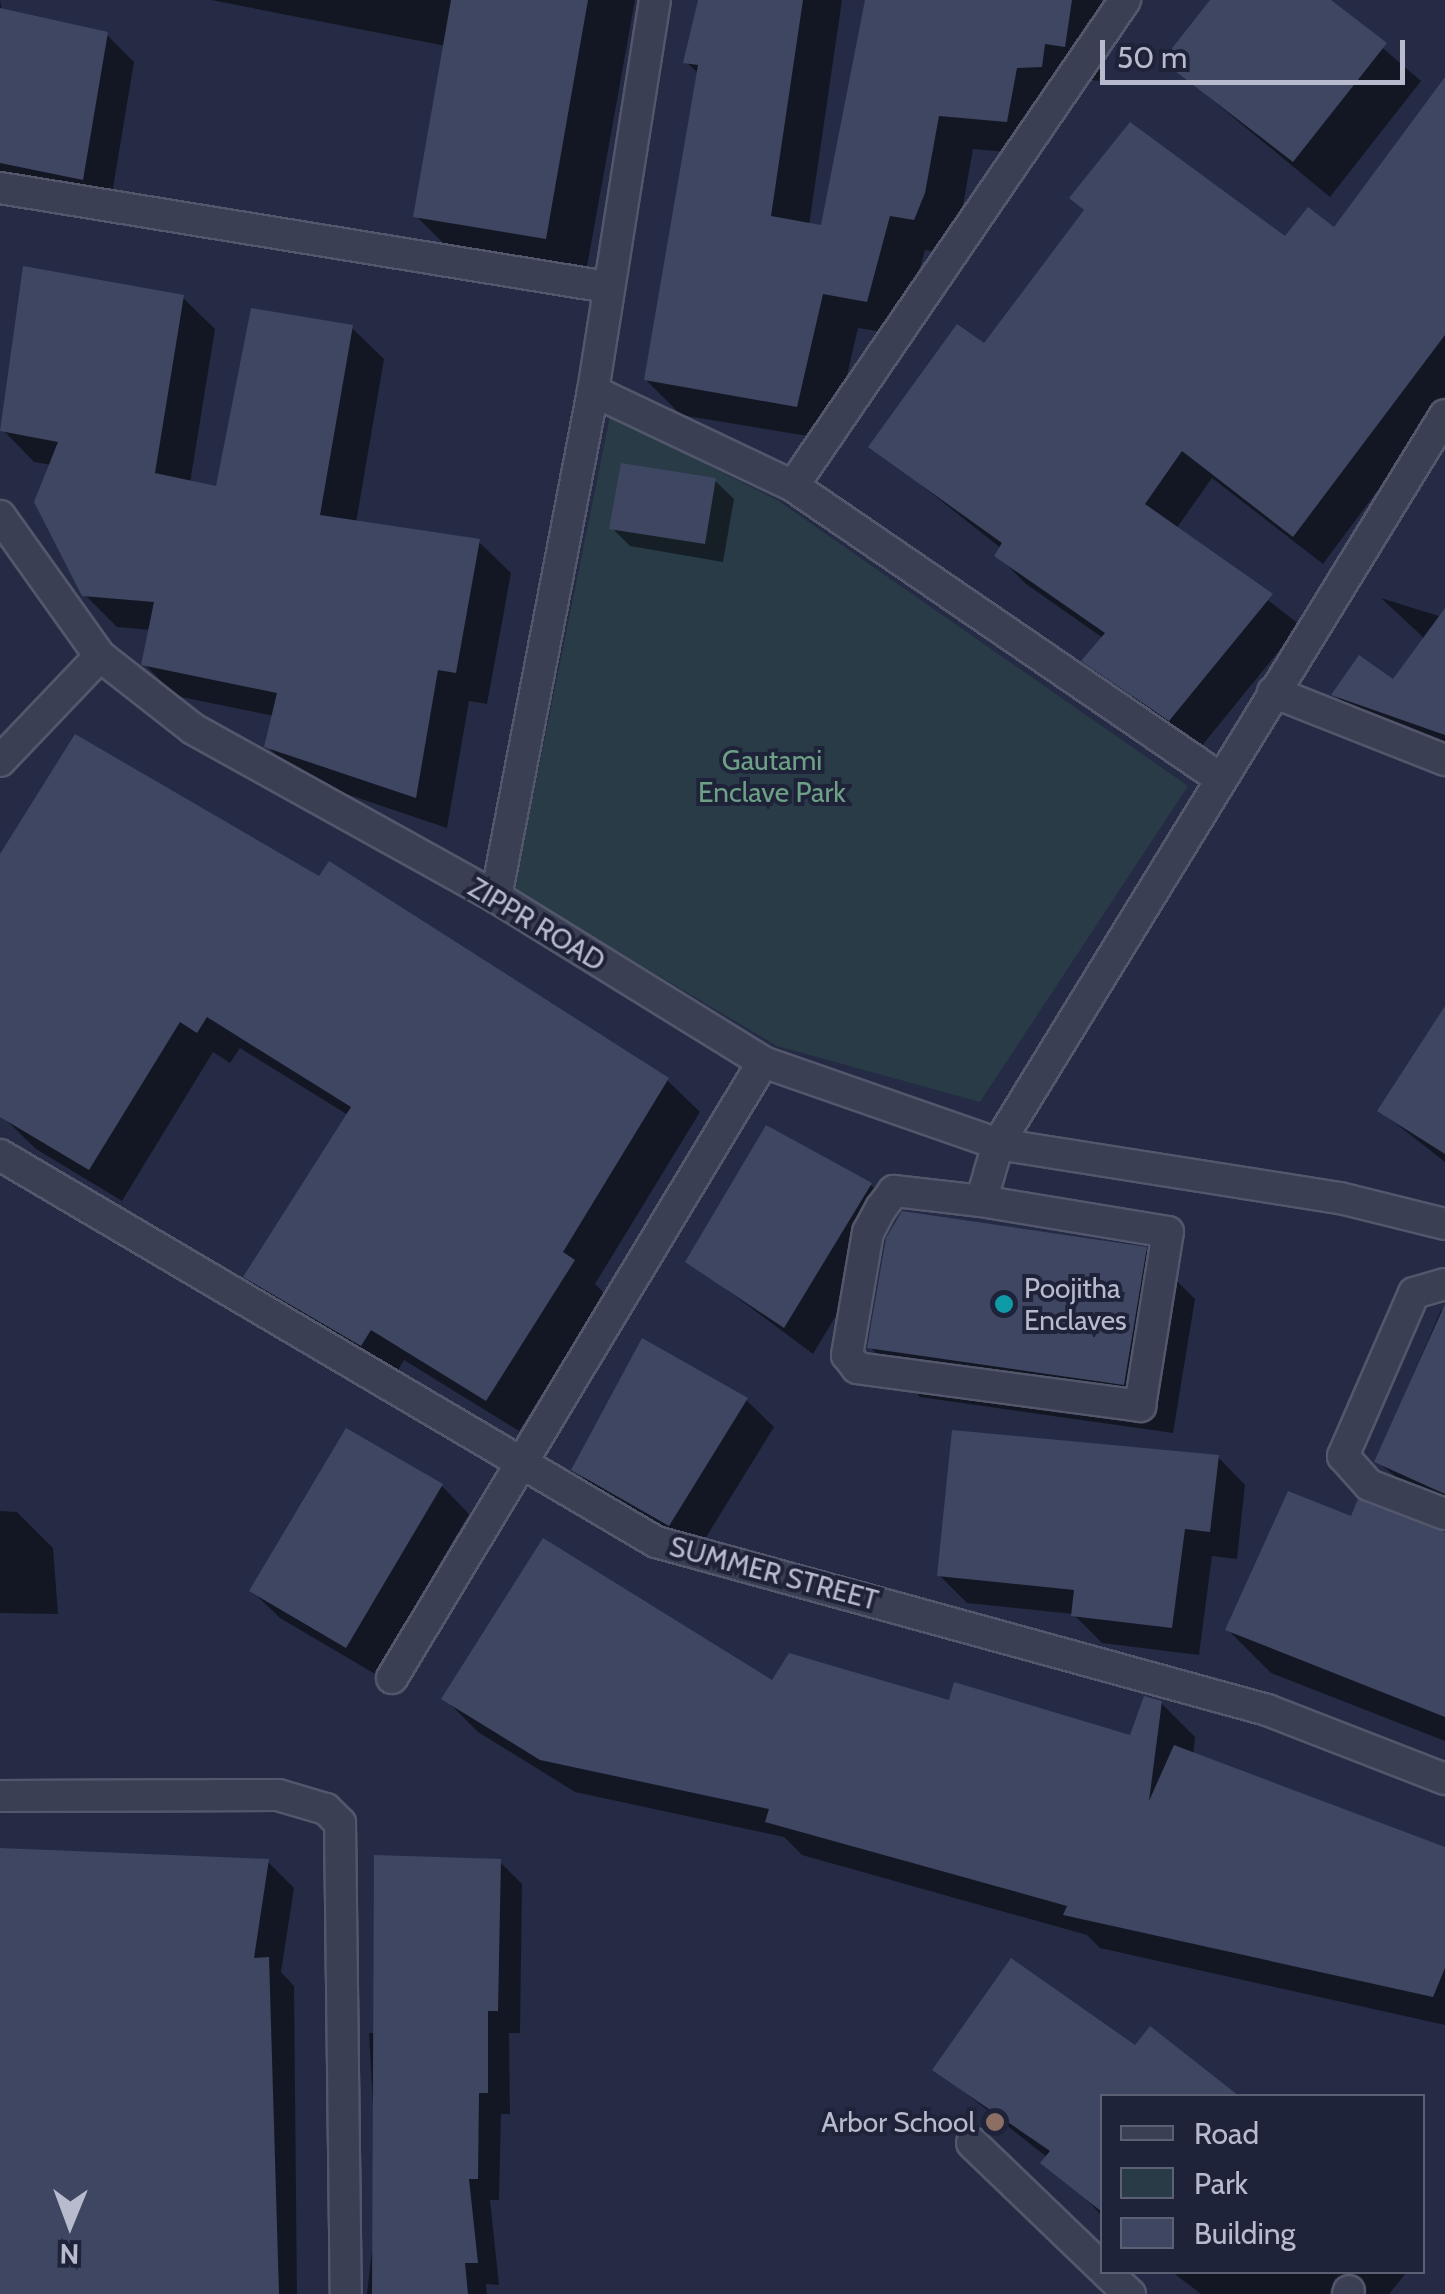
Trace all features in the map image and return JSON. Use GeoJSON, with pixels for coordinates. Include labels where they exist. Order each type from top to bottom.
{"type":"FeatureCollection","features":[{"type":"Feature","properties":{"kind":"street"},"geometry":{"type":"LineString","coordinates":[[496,897],[593,391],[655,0]]}},
{"type":"Feature","properties":{"kind":"street"},"geometry":{"type":"LineString","coordinates":[[793,486],[1125,0]]}},
{"type":"Feature","properties":{"kind":"street"},"geometry":{"type":"LineString","coordinates":[[0,188],[607,287]]}},
{"type":"Feature","properties":{"kind":"street"},"geometry":{"type":"LineString","coordinates":[[593,391],[793,486],[1222,779]]}},
{"type":"Feature","properties":{"kind":"street"},"geometry":{"type":"LineString","coordinates":[[981,1201],[998,1144],[1445,415]]}},
{"type":"Feature","properties":{"kind":"street","name":"ZIPPR ROAD"},"geometry":{"type":"LineString","coordinates":[[0,516],[100,656],[258,769],[496,897],[763,1062],[998,1144],[1340,1198],[1445,1224]]}},
{"type":"Feature","properties":{"kind":"street"},"geometry":{"type":"LineString","coordinates":[[0,761],[100,656]]}},
{"type":"Feature","properties":{"kind":"street"},"geometry":{"type":"LineString","coordinates":[[1273,692],[1445,760]]}},
{"type":"Feature","properties":{"kind":"street"},"geometry":{"type":"LineString","coordinates":[[392,1678],[763,1062]]}},
{"type":"Feature","properties":{"kind":"street","name":"SUMMER STREET"},"geometry":{"type":"LineString","coordinates":[[0,1155],[656,1542],[1230,1699],[1445,1780]]}},
{"type":"Feature","properties":{"kind":"street"},"geometry":{"type":"LineString","coordinates":[[894,1191],[981,1201],[1168,1232],[1140,1406],[857,1368],[847,1354],[881,1208],[894,1191]]}},
{"type":"Feature","properties":{"kind":"street"},"geometry":{"type":"LineString","coordinates":[[1445,1284],[1414,1293],[1343,1456],[1370,1486],[1445,1514]]}},
{"type":"Feature","properties":{"kind":"street"},"geometry":{"type":"LineString","coordinates":[[0,1796],[278,1795],[326,1809],[340,1823],[346,2294]]}},
{"type":"Feature","properties":{"kind":"street"},"geometry":{"type":"LineString","coordinates":[[972,2143],[1100,2266]]}},
{"type":"Feature","properties":{"kind":"street"},"geometry":{"type":"LineString","coordinates":[[1108,2274],[1130,2294]]}},
{"type":"Feature","properties":{"kind":"green space","name":"Gautami Enclave Park"},"geometry":{"type":"Polygon","coordinates":[[[610,416],[777,500],[1188,786],[980,1102],[777,1046],[514,890],[610,416]]]}},
{"type":"Feature","properties":{"kind":"building"},"geometry":{"type":"Polygon","coordinates":[[[451,0],[588,0],[546,239],[413,217],[451,0]]]}},
{"type":"Feature","properties":{"kind":"building"},"geometry":{"type":"Polygon","coordinates":[[[698,0],[803,0],[771,216],[821,225],[865,0],[1072,0],[1065,47],[1045,44],[1042,67],[1017,68],[1007,122],[939,116],[925,193],[914,220],[890,216],[867,302],[823,294],[797,407],[644,380],[698,65],[683,63],[698,0]]]}},
{"type":"Feature","properties":{"kind":"building"},"geometry":{"type":"Polygon","coordinates":[[[1210,0],[1331,0],[1387,43],[1293,162],[1162,61],[1210,0]]]}},
{"type":"Feature","properties":{"kind":"building"},"geometry":{"type":"Polygon","coordinates":[[[0,8],[108,32],[83,180],[0,163],[0,8]]]}},
{"type":"Feature","properties":{"kind":"building"},"geometry":{"type":"Polygon","coordinates":[[[1445,77],[1445,335],[1293,537],[1182,451],[1145,504],[1273,594],[1169,721],[1081,661],[1105,633],[994,556],[1002,543],[868,447],[957,324],[984,343],[1084,210],[1069,198],[1130,122],[1285,236],[1308,207],[1334,227],[1445,77]]]}},
{"type":"Feature","properties":{"kind":"building"},"geometry":{"type":"Polygon","coordinates":[[[23,266],[184,295],[155,473],[216,486],[251,308],[353,325],[320,515],[480,539],[456,673],[438,670],[416,798],[264,747],[277,693],[141,665],[154,602],[82,596],[34,502],[58,442],[0,431],[23,266]]]}},
{"type":"Feature","properties":{"kind":"building"},"geometry":{"type":"Polygon","coordinates":[[[621,463],[716,478],[705,544],[609,529],[621,463]]]}},
{"type":"Feature","properties":{"kind":"building"},"geometry":{"type":"Polygon","coordinates":[[[1445,608],[1445,735],[1331,695],[1359,655],[1393,679],[1445,608]]]}},
{"type":"Feature","properties":{"kind":"building"},"geometry":{"type":"Polygon","coordinates":[[[75,734],[319,876],[329,861],[669,1078],[563,1252],[575,1260],[486,1401],[371,1330],[361,1346],[243,1277],[351,1107],[207,1017],[197,1033],[180,1022],[89,1170],[0,1117],[0,854],[75,734]]]}},
{"type":"Feature","properties":{"kind":"building"},"geometry":{"type":"Polygon","coordinates":[[[1445,1006],[1445,1154],[1377,1111],[1445,1006]]]}},
{"type":"Feature","properties":{"kind":"building"},"geometry":{"type":"Polygon","coordinates":[[[766,1125],[872,1183],[784,1328],[685,1262],[766,1125]]]}},
{"type":"Feature","properties":{"kind":"building","name":"Poojitha Enclaves"},"geometry":{"type":"Polygon","coordinates":[[[902,1211],[1147,1247],[1124,1385],[867,1348],[886,1238],[902,1211]]]}},
{"type":"Feature","properties":{"kind":"building"},"geometry":{"type":"Polygon","coordinates":[[[1445,1304],[1445,1494],[1374,1462],[1445,1304]]]}},
{"type":"Feature","properties":{"kind":"building"},"geometry":{"type":"Polygon","coordinates":[[[642,1338],[748,1398],[669,1526],[571,1470],[642,1338]]]}},
{"type":"Feature","properties":{"kind":"building"},"geometry":{"type":"Polygon","coordinates":[[[346,1428],[443,1484],[346,1648],[249,1591],[346,1428]]]}},
{"type":"Feature","properties":{"kind":"building"},"geometry":{"type":"Polygon","coordinates":[[[952,1430],[1219,1455],[1210,1532],[1185,1529],[1172,1628],[1071,1616],[1074,1590],[937,1576],[952,1430]]]}},
{"type":"Feature","properties":{"kind":"building"},"geometry":{"type":"Polygon","coordinates":[[[1288,1491],[1351,1516],[1358,1499],[1445,1532],[1445,1717],[1225,1630],[1288,1491]]]}},
{"type":"Feature","properties":{"kind":"building"},"geometry":{"type":"Polygon","coordinates":[[[543,1538],[772,1680],[789,1653],[949,1700],[954,1682],[1130,1735],[1144,1696],[1162,1701],[1149,1801],[1174,1745],[1445,1847],[1445,1968],[1433,1997],[1063,1915],[1067,1906],[765,1822],[769,1809],[540,1760],[441,1699],[543,1538]]]}},
{"type":"Feature","properties":{"kind":"building"},"geometry":{"type":"Polygon","coordinates":[[[0,1848],[269,1859],[254,1958],[269,1957],[279,2294],[0,2294],[0,1848]]]}},
{"type":"Feature","properties":{"kind":"building"},"geometry":{"type":"Polygon","coordinates":[[[374,1855],[501,1859],[498,2011],[488,2011],[488,2093],[479,2093],[478,2179],[469,2179],[478,2263],[465,2263],[468,2294],[372,2294],[374,1855]]]}},
{"type":"Feature","properties":{"kind":"building"},"geometry":{"type":"Polygon","coordinates":[[[1011,1958],[1135,2045],[1150,2026],[1236,2094],[1100,2094],[1100,2210],[1040,2163],[1050,2151],[932,2070],[1011,1958]]]}},
{"type":"Feature","properties":{"kind":"place","name":"Poojitha Enclaves"},"geometry":{"type":"Point","coordinates":[1004,1304]}},
{"type":"Feature","properties":{"kind":"place","name":"Arbor School"},"geometry":{"type":"Point","coordinates":[995,2122]}}]}
